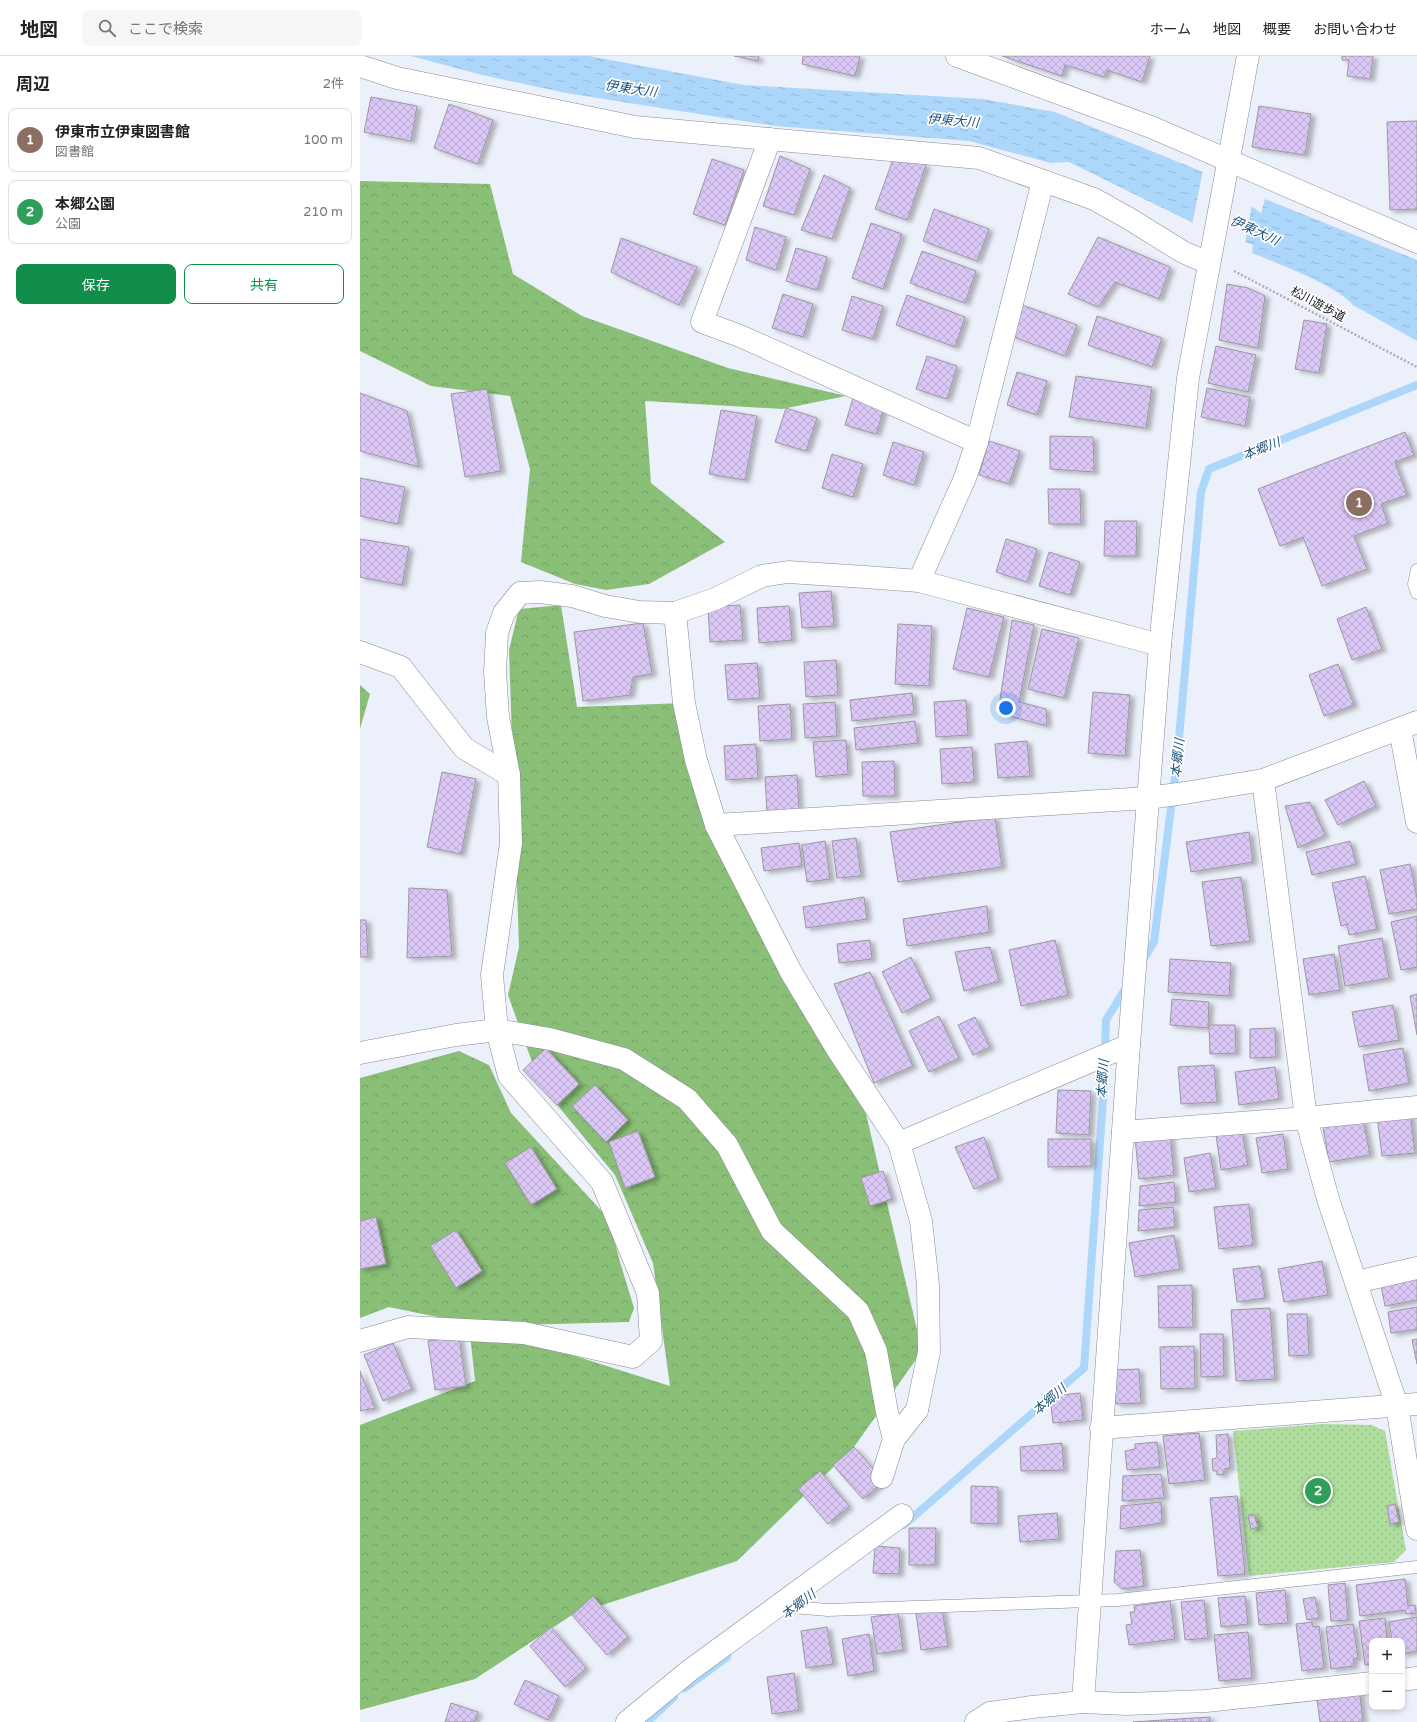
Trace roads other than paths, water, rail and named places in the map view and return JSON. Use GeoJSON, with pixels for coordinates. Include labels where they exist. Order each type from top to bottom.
{"type":"FeatureCollection","features":[{"type":"Feature","properties":{"kind":"street"},"geometry":{"type":"LineString","coordinates":[[957,56],[1151,126],[1227,166],[1417,242]]}},
{"type":"Feature","properties":{"kind":"street"},"geometry":{"type":"LineString","coordinates":[[1083,1702],[1091,1600],[1101,1428],[1123,1132],[1126,1046],[1132,1005],[1151,797],[1160,645],[1188,378],[1248,56]]}},
{"type":"Feature","properties":{"kind":"street"},"geometry":{"type":"LineString","coordinates":[[360,66],[397,78],[635,127],[979,158],[1094,199],[1183,252],[1210,258]]}},
{"type":"Feature","properties":{"kind":"street"},"geometry":{"type":"LineString","coordinates":[[770,139],[702,322],[740,336],[977,442]]}},
{"type":"Feature","properties":{"kind":"street"},"geometry":{"type":"LineString","coordinates":[[919,581],[965,478],[977,442],[1043,181]]}},
{"type":"Feature","properties":{"kind":"street"},"geometry":{"type":"LineString","coordinates":[[360,1341],[408,1327],[524,1333],[633,1357],[651,1341],[648,1293],[602,1182],[509,1076],[497,1030],[492,975],[511,843],[509,775],[498,717],[495,672],[497,633],[504,613],[520,593],[540,592],[572,596],[605,606],[640,612],[675,613],[715,600],[762,576],[788,572],[919,581],[1160,645]]}},
{"type":"Feature","properties":{"kind":"street"},"geometry":{"type":"LineString","coordinates":[[675,613],[684,703],[696,760],[716,825],[791,972],[839,1052],[899,1143],[922,1221],[928,1285],[929,1352],[917,1410],[894,1439],[882,1477]]}},
{"type":"Feature","properties":{"kind":"street"},"geometry":{"type":"LineString","coordinates":[[360,652],[401,667],[464,748],[509,775]]}},
{"type":"Feature","properties":{"kind":"street"},"geometry":{"type":"LineString","coordinates":[[716,825],[1151,797],[1185,793],[1263,780],[1408,725],[1417,822]]}},
{"type":"Feature","properties":{"kind":"street"},"geometry":{"type":"LineString","coordinates":[[1263,780],[1306,1118],[1328,1199],[1356,1282],[1407,1405],[1417,1529]]}},
{"type":"Feature","properties":{"kind":"street"},"geometry":{"type":"LineString","coordinates":[[360,1053],[456,1035],[497,1030],[550,1039],[624,1059],[687,1099],[727,1145],[772,1231],[858,1311],[876,1351],[887,1412],[894,1439]]}},
{"type":"Feature","properties":{"kind":"street"},"geometry":{"type":"LineString","coordinates":[[899,1143],[1126,1046]]}},
{"type":"Feature","properties":{"kind":"street"},"geometry":{"type":"LineString","coordinates":[[1123,1132],[1306,1118],[1417,1107]]}},
{"type":"Feature","properties":{"kind":"street"},"geometry":{"type":"LineString","coordinates":[[1356,1282],[1417,1268]]}},
{"type":"Feature","properties":{"kind":"street"},"geometry":{"type":"LineString","coordinates":[[1101,1428],[1407,1405]]}},
{"type":"Feature","properties":{"kind":"street"},"geometry":{"type":"LineString","coordinates":[[626,1722],[688,1671],[902,1515]]}},
{"type":"Feature","properties":{"kind":"street"},"geometry":{"type":"LineString","coordinates":[[1405,1680],[1417,1678]]}},
{"type":"Feature","properties":{"kind":"street"},"geometry":{"type":"LineString","coordinates":[[976,1722],[990,1713],[1083,1702],[1126,1704],[1206,1701],[1369,1683]]}},
{"type":"Feature","properties":{"kind":"lane"},"geometry":{"type":"LineString","coordinates":[[1417,570],[1414,584],[1417,593]]}},
{"type":"Feature","properties":{"kind":"lane"},"geometry":{"type":"LineString","coordinates":[[779,1605],[828,1610],[1118,1600],[1417,1567]]}},
{"type":"Feature","properties":{"kind":"water","name":"伊東大川"},"geometry":{"type":"Polygon","coordinates":[[[411,56],[589,56],[744,85],[983,99],[1055,112],[1203,172],[1261,213],[1265,199],[1417,260],[1417,341],[1353,305],[1334,290],[1321,283],[1252,253],[1253,245],[1195,224],[1069,162],[1051,163],[969,141],[775,126],[566,93],[482,75],[411,56]]]}},
{"type":"Feature","properties":{"kind":"waterway","name":"本郷川"},"geometry":{"type":"LineString","coordinates":[[1141,963],[1154,942],[1177,761],[1201,492],[1209,469],[1417,385]]}},
{"type":"Feature","properties":{"kind":"waterway","name":"本郷川"},"geometry":{"type":"LineString","coordinates":[[904,1525],[1084,1368],[1104,1085],[1106,1020],[1127,986]]}},
{"type":"Feature","properties":{"kind":"waterway","name":"本郷川"},"geometry":{"type":"LineString","coordinates":[[685,1688],[727,1657]]}},
{"type":"Feature","properties":{"kind":"waterway","name":"本郷川"},"geometry":{"type":"LineString","coordinates":[[647,1722],[674,1697]]}},
{"type":"Feature","properties":{"kind":"place","name":"伊東市立伊東図書館"},"geometry":{"type":"Point","coordinates":[1359,503]}},
{"type":"Feature","properties":{"kind":"place","name":"本郷公園"},"geometry":{"type":"Point","coordinates":[1318,1491]}}]}
